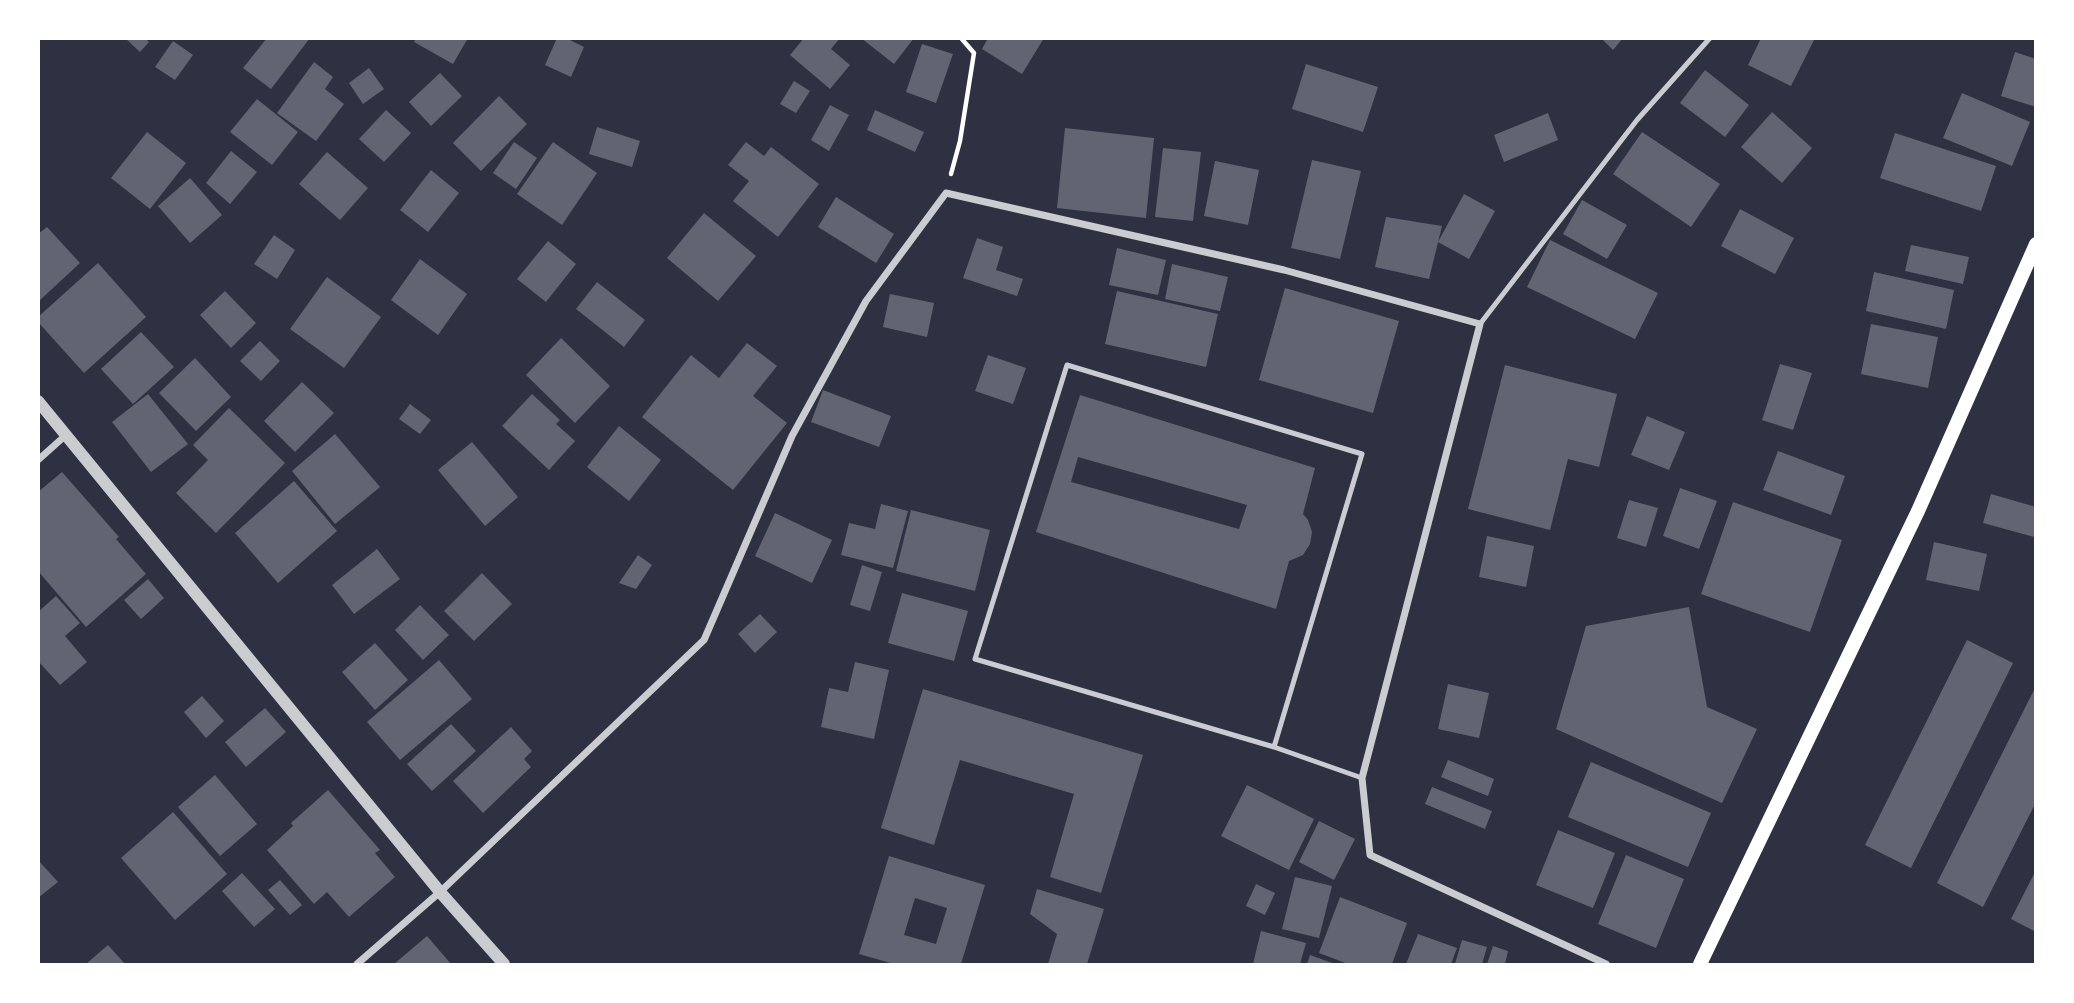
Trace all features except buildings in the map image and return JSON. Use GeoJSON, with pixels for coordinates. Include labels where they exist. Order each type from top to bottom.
{"type":"FeatureCollection","features":[{"type":"Feature","properties":{"kind":"main road"},"geometry":{"type":"LineString","coordinates":[[1700,964],[1918,511],[2035,244]]}},
{"type":"Feature","properties":{"kind":"street"},"geometry":{"type":"LineString","coordinates":[[357,964],[440,892],[704,640],[792,436],[866,301],[946,193],[1284,270],[1480,324],[1363,778],[1370,855],[1606,964]]}},
{"type":"Feature","properties":{"kind":"street"},"geometry":{"type":"LineString","coordinates":[[38,401],[440,892],[504,964]]}},
{"type":"Feature","properties":{"kind":"street"},"geometry":{"type":"LineString","coordinates":[[38,460],[67,435]]}},
{"type":"Feature","properties":{"kind":"lane"},"geometry":{"type":"LineString","coordinates":[[1480,324],[1637,120],[1710,38]]}},
{"type":"Feature","properties":{"kind":"lane"},"geometry":{"type":"LineString","coordinates":[[1274,747],[1362,454],[1067,365],[975,659],[1274,747],[1363,778]]}},
{"type":"Feature","properties":{"kind":"path"},"geometry":{"type":"LineString","coordinates":[[946,193],[960,141],[974,53],[961,38]]}}]}
